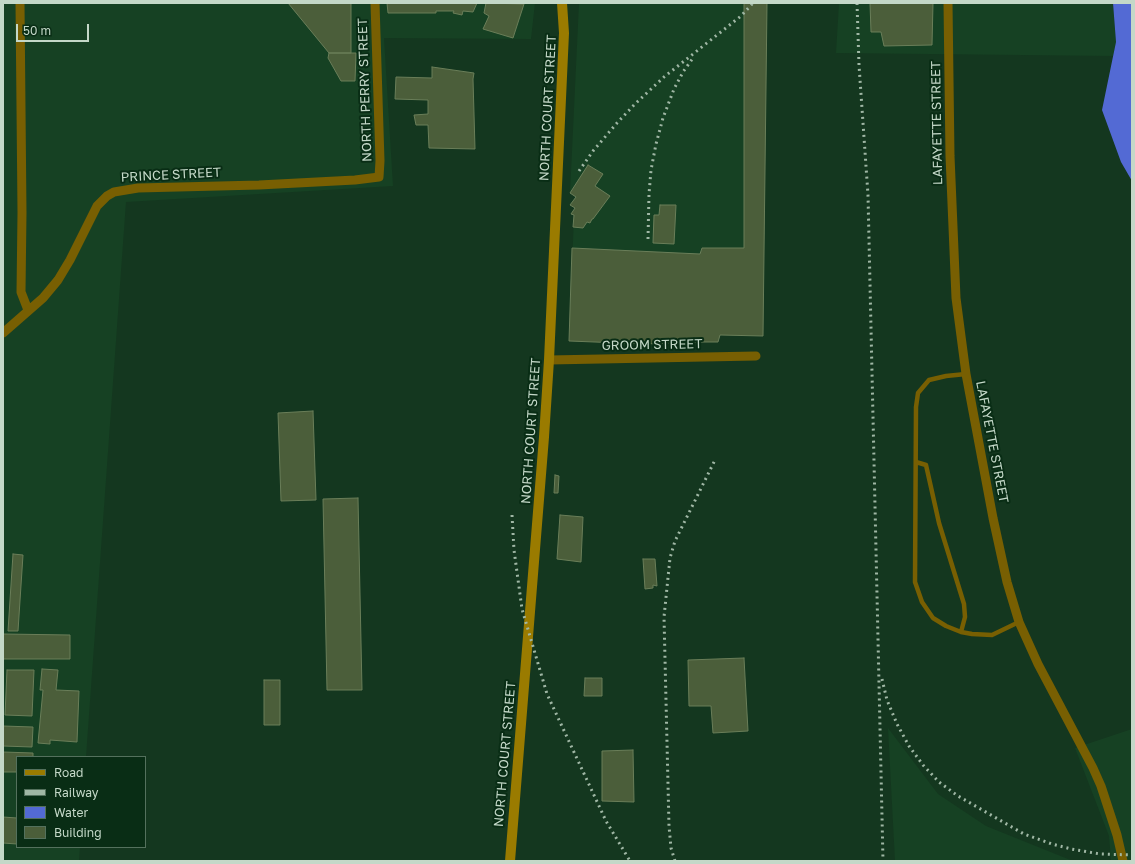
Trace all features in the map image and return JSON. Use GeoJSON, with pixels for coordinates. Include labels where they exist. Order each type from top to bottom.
{"type":"FeatureCollection","features":[{"type":"Feature","properties":{"kind":"main road","name":"NORTH COURT STREET"},"geometry":{"type":"LineString","coordinates":[[510,861],[549,360],[564,33],[562,3]]}},
{"type":"Feature","properties":{"kind":"street"},"geometry":{"type":"LineString","coordinates":[[20,3],[22,292],[28,310]]}},
{"type":"Feature","properties":{"kind":"street","name":"NORTH PERRY STREET"},"geometry":{"type":"LineString","coordinates":[[375,3],[380,161],[379,177]]}},
{"type":"Feature","properties":{"kind":"street","name":"LAFAYETTE STREET"},"geometry":{"type":"LineString","coordinates":[[948,3],[953,246],[956,298],[966,374],[999,547],[1007,582],[1019,622],[1038,664],[1099,780],[1107,802],[1123,861]]}},
{"type":"Feature","properties":{"kind":"street","name":"PRINCE STREET"},"geometry":{"type":"LineString","coordinates":[[3,333],[43,298],[58,280],[70,260],[97,206],[107,196],[114,192],[138,188],[259,185],[355,180],[379,177]]}},
{"type":"Feature","properties":{"kind":"street","name":"GROOM STREET"},"geometry":{"type":"LineString","coordinates":[[549,360],[756,356]]}},
{"type":"Feature","properties":{"kind":"lane"},"geometry":{"type":"LineString","coordinates":[[966,374],[946,376],[929,380],[918,394],[916,407],[915,582],[922,602],[933,618],[946,626],[961,632],[992,635],[1019,622]]}},
{"type":"Feature","properties":{"kind":"lane"},"geometry":{"type":"LineString","coordinates":[[916,462],[926,465],[939,523],[964,604],[965,617],[961,632]]}},
{"type":"Feature","properties":{"kind":"shaded area"},"geometry":{"type":"Polygon","coordinates":[[[3,3],[535,3],[531,39],[384,38],[393,186],[126,202],[86,756],[16,756],[16,848],[80,848],[79,861],[3,861],[3,3]]]}},
{"type":"Feature","properties":{"kind":"shaded area"},"geometry":{"type":"Polygon","coordinates":[[[579,3],[767,3],[763,336],[720,335],[646,344],[569,341],[574,216],[571,214],[575,208],[570,205],[575,197],[570,193],[579,3]]]}},
{"type":"Feature","properties":{"kind":"shaded area"},"geometry":{"type":"Polygon","coordinates":[[[839,3],[1113,3],[1116,42],[1113,56],[836,53],[839,3]]]}},
{"type":"Feature","properties":{"kind":"shaded area"},"geometry":{"type":"Polygon","coordinates":[[[888,728],[938,794],[986,826],[1073,861],[895,861],[888,728]]]}},
{"type":"Feature","properties":{"kind":"shaded area"},"geometry":{"type":"Polygon","coordinates":[[[1132,729],[1132,861],[1111,861],[1109,836],[1075,748],[1132,729]]]}},
{"type":"Feature","properties":{"kind":"water"},"geometry":{"type":"Polygon","coordinates":[[[1113,3],[1132,3],[1132,181],[1121,162],[1102,110],[1116,42],[1113,3]]]}},
{"type":"Feature","properties":{"kind":"building"},"geometry":{"type":"Polygon","coordinates":[[[288,3],[351,3],[351,53],[329,53],[288,3]]]}},
{"type":"Feature","properties":{"kind":"building"},"geometry":{"type":"Polygon","coordinates":[[[387,3],[477,3],[473,12],[463,11],[462,15],[453,13],[454,11],[436,11],[436,13],[388,13],[387,3]]]}},
{"type":"Feature","properties":{"kind":"building"},"geometry":{"type":"Polygon","coordinates":[[[486,3],[524,4],[513,38],[483,29],[489,16],[484,13],[486,3]]]}},
{"type":"Feature","properties":{"kind":"building"},"geometry":{"type":"Polygon","coordinates":[[[744,3],[767,3],[763,336],[720,335],[718,342],[646,344],[569,341],[572,248],[700,254],[702,248],[744,248],[744,3]]]}},
{"type":"Feature","properties":{"kind":"building"},"geometry":{"type":"Polygon","coordinates":[[[870,3],[933,3],[932,45],[884,46],[881,32],[871,32],[870,3]]]}},
{"type":"Feature","properties":{"kind":"building"},"geometry":{"type":"Polygon","coordinates":[[[329,53],[356,53],[355,81],[341,81],[328,58],[329,53]]]}},
{"type":"Feature","properties":{"kind":"building"},"geometry":{"type":"Polygon","coordinates":[[[432,67],[474,73],[475,149],[429,148],[428,125],[416,125],[414,115],[428,114],[428,100],[395,99],[396,77],[432,78],[432,67]]]}},
{"type":"Feature","properties":{"kind":"building"},"geometry":{"type":"Polygon","coordinates":[[[588,165],[603,174],[595,186],[610,196],[590,223],[587,222],[583,228],[573,227],[574,215],[571,214],[575,208],[570,205],[576,197],[570,193],[588,165]]]}},
{"type":"Feature","properties":{"kind":"building"},"geometry":{"type":"Polygon","coordinates":[[[660,205],[676,205],[674,244],[653,243],[654,215],[659,215],[660,205]]]}},
{"type":"Feature","properties":{"kind":"building"},"geometry":{"type":"Polygon","coordinates":[[[313,411],[316,500],[281,501],[278,413],[313,411]]]}},
{"type":"Feature","properties":{"kind":"building"},"geometry":{"type":"Polygon","coordinates":[[[555,475],[559,476],[558,493],[554,493],[555,475]]]}},
{"type":"Feature","properties":{"kind":"building"},"geometry":{"type":"Polygon","coordinates":[[[358,498],[362,690],[327,690],[323,499],[358,498]]]}},
{"type":"Feature","properties":{"kind":"building"},"geometry":{"type":"Polygon","coordinates":[[[560,515],[583,517],[581,562],[557,559],[560,515]]]}},
{"type":"Feature","properties":{"kind":"building"},"geometry":{"type":"Polygon","coordinates":[[[13,554],[23,555],[18,631],[8,631],[13,554]]]}},
{"type":"Feature","properties":{"kind":"building"},"geometry":{"type":"Polygon","coordinates":[[[643,559],[655,559],[657,586],[653,585],[653,588],[645,589],[643,559]]]}},
{"type":"Feature","properties":{"kind":"building"},"geometry":{"type":"Polygon","coordinates":[[[3,634],[70,635],[70,659],[3,659],[3,634]]]}},
{"type":"Feature","properties":{"kind":"building"},"geometry":{"type":"Polygon","coordinates":[[[744,658],[748,731],[713,733],[711,706],[689,706],[688,660],[744,658]]]}},
{"type":"Feature","properties":{"kind":"building"},"geometry":{"type":"Polygon","coordinates":[[[42,669],[58,670],[56,690],[79,691],[77,742],[50,740],[50,744],[38,743],[43,690],[40,690],[42,669]]]}},
{"type":"Feature","properties":{"kind":"building"},"geometry":{"type":"Polygon","coordinates":[[[7,670],[34,670],[32,716],[5,715],[7,670]]]}},
{"type":"Feature","properties":{"kind":"building"},"geometry":{"type":"Polygon","coordinates":[[[585,678],[602,678],[602,696],[584,696],[585,678]]]}},
{"type":"Feature","properties":{"kind":"building"},"geometry":{"type":"Polygon","coordinates":[[[264,680],[280,680],[280,725],[264,725],[264,680]]]}},
{"type":"Feature","properties":{"kind":"building"},"geometry":{"type":"Polygon","coordinates":[[[3,726],[33,727],[32,747],[3,746],[3,726]]]}},
{"type":"Feature","properties":{"kind":"building"},"geometry":{"type":"Polygon","coordinates":[[[633,750],[634,802],[602,801],[602,751],[633,750]]]}},
{"type":"Feature","properties":{"kind":"building"},"geometry":{"type":"Polygon","coordinates":[[[3,752],[33,753],[33,756],[16,756],[16,772],[3,772],[3,752]]]}},
{"type":"Feature","properties":{"kind":"building"},"geometry":{"type":"Polygon","coordinates":[[[3,817],[16,818],[16,844],[3,843],[3,817]]]}},
{"type":"Feature","properties":{"kind":"railway"},"geometry":{"type":"LineString","coordinates":[[579,171],[593,151],[635,104],[664,77],[741,16],[753,3]]}},
{"type":"Feature","properties":{"kind":"railway"},"geometry":{"type":"LineString","coordinates":[[857,3],[859,65],[868,195],[883,861]]}},
{"type":"Feature","properties":{"kind":"railway"},"geometry":{"type":"LineString","coordinates":[[648,239],[651,170],[656,144],[663,118],[674,89],[683,72],[693,58]]}},
{"type":"Feature","properties":{"kind":"railway"},"geometry":{"type":"LineString","coordinates":[[675,861],[671,848],[669,826],[664,617],[670,558],[675,541],[715,460]]}},
{"type":"Feature","properties":{"kind":"railway"},"geometry":{"type":"LineString","coordinates":[[512,515],[514,550],[522,609],[547,694],[606,821],[630,861]]}},
{"type":"Feature","properties":{"kind":"railway"},"geometry":{"type":"LineString","coordinates":[[882,679],[887,700],[897,724],[909,746],[923,765],[939,782],[958,796],[1024,834],[1052,844],[1100,854],[1132,855]]}}]}
